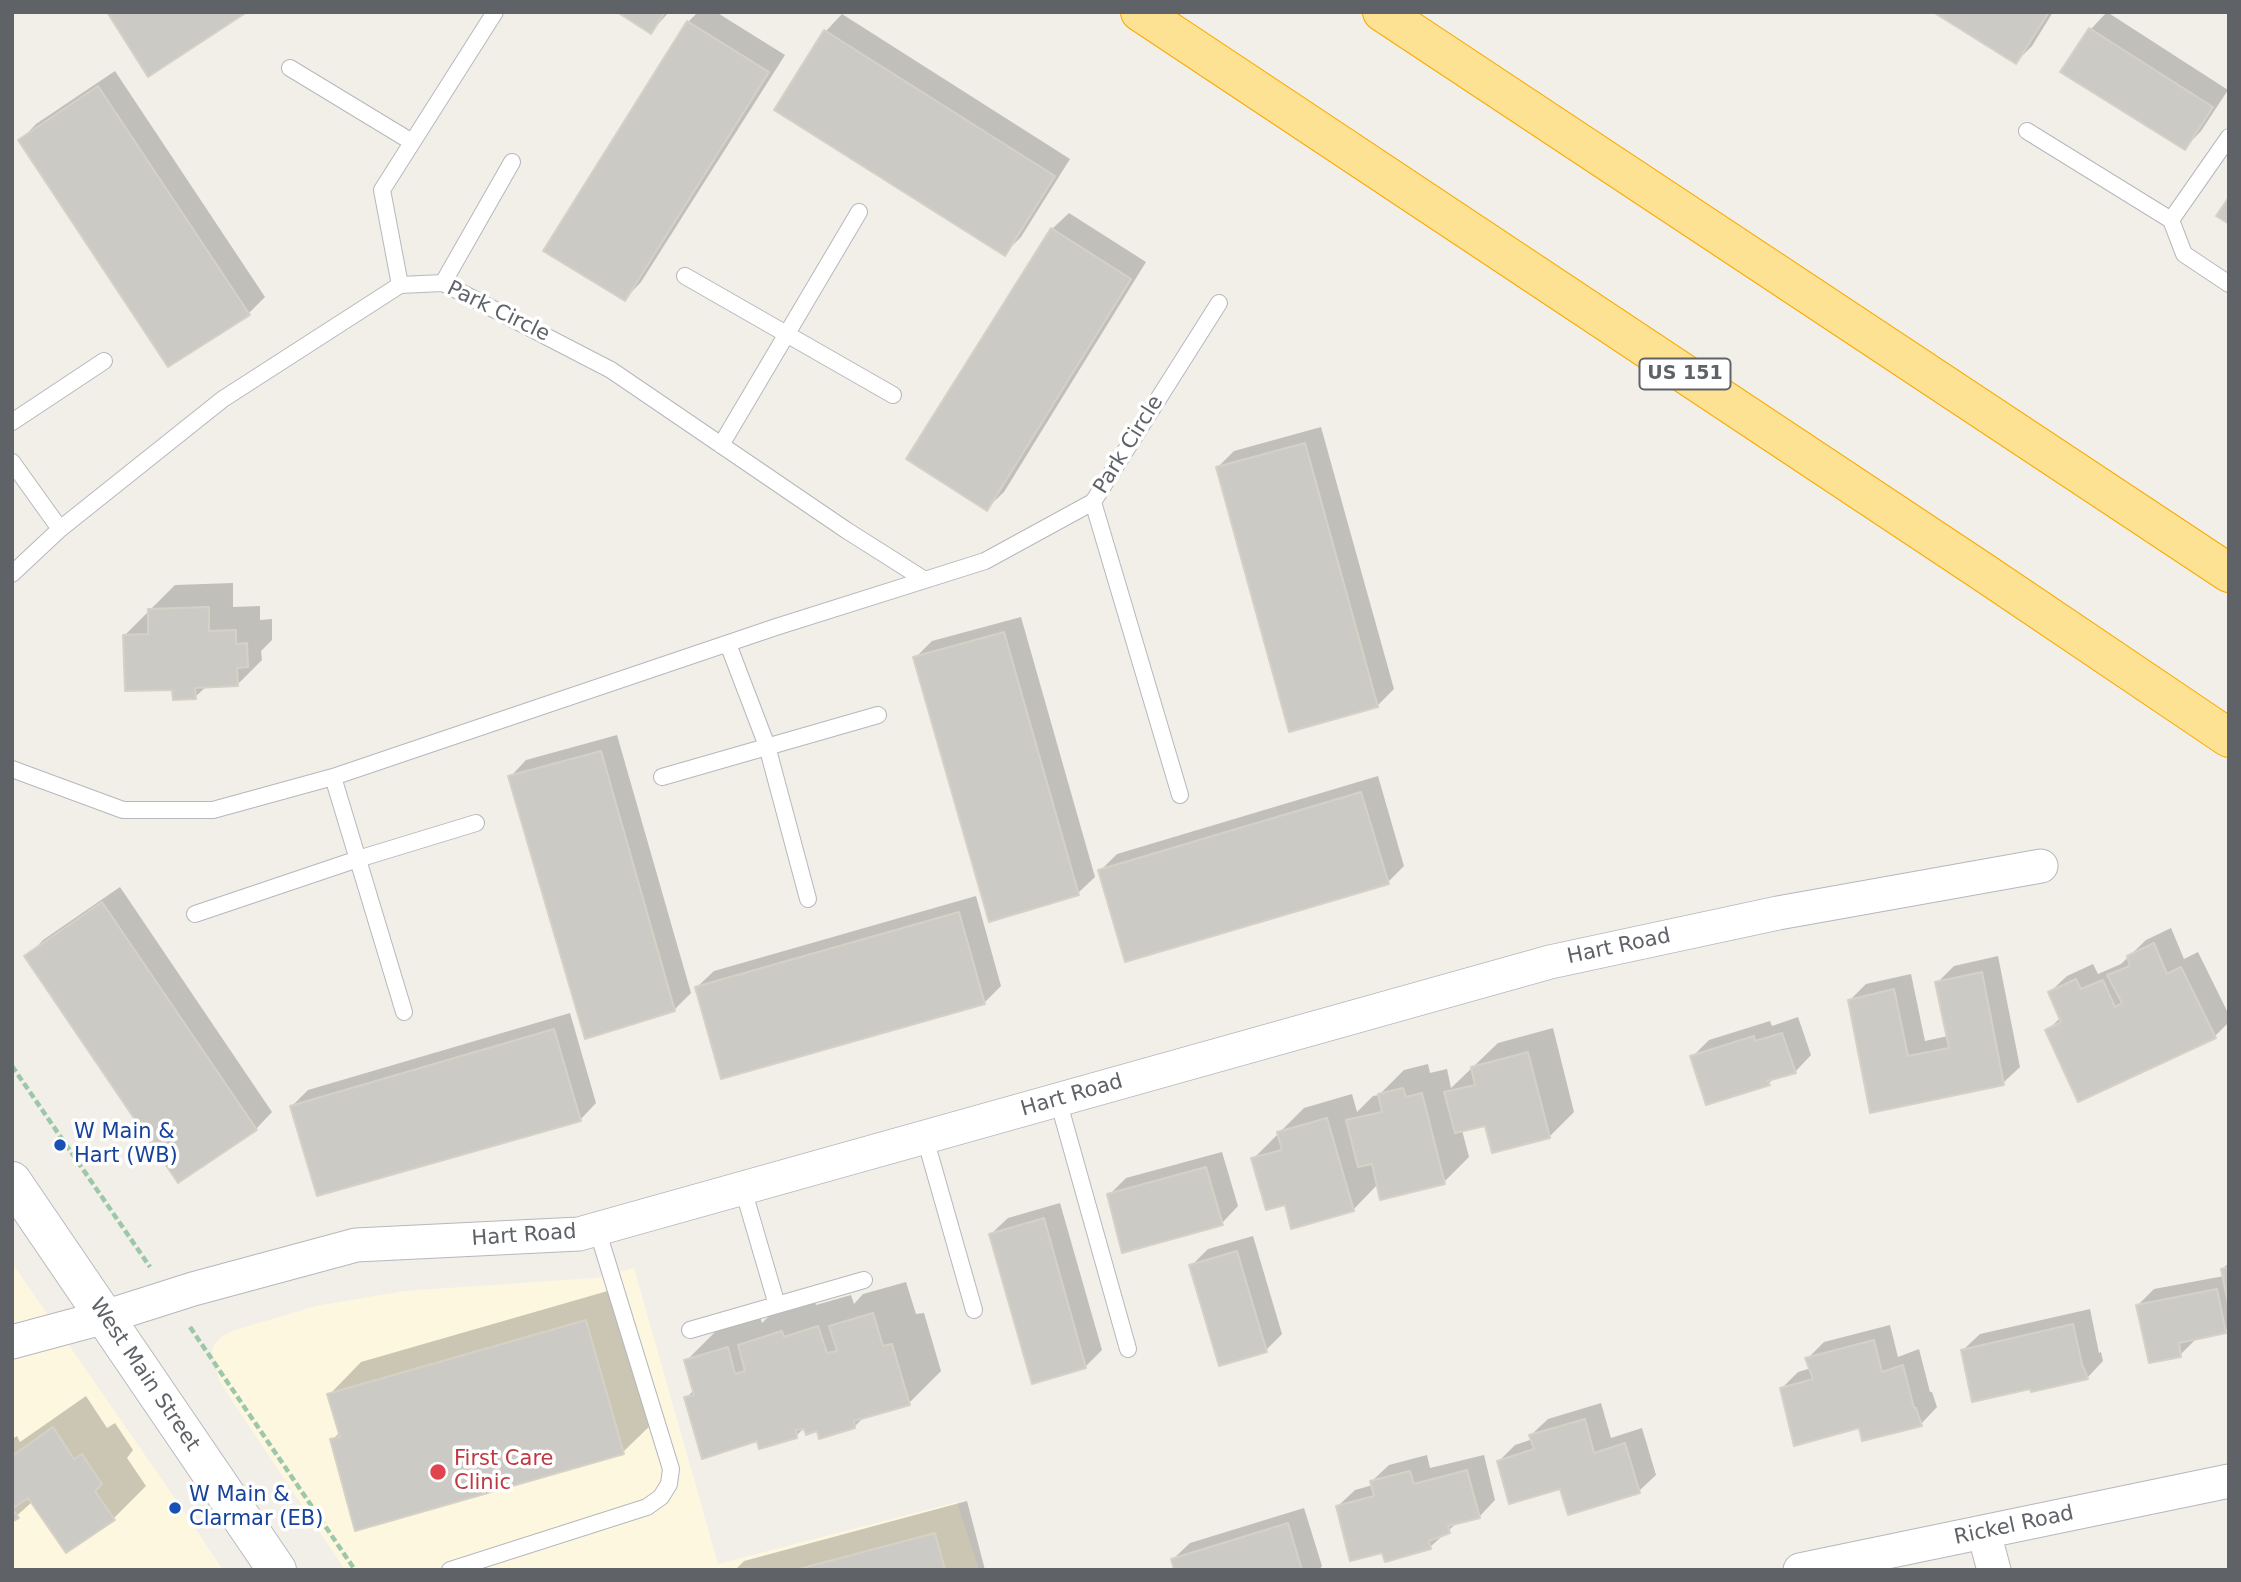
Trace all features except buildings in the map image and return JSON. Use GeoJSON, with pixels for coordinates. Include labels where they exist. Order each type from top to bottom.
{"type":"FeatureCollection","features":[{"type":"Feature","properties":{"kind":"highway","name":"US 151"},"geometry":{"type":"LineString","coordinates":[[1140,12],[2229,738]]}},
{"type":"Feature","properties":{"kind":"highway"},"geometry":{"type":"LineString","coordinates":[[1382,12],[2229,573]]}},
{"type":"Feature","properties":{"kind":"main road","name":"West Main Street"},"geometry":{"type":"LineString","coordinates":[[12,1181],[277,1570]]}},
{"type":"Feature","properties":{"kind":"street","name":"Hart Road"},"geometry":{"type":"LineString","coordinates":[[12,1342],[356,1245],[579,1234],[1550,962],[1778,913],[2041,866]]}},
{"type":"Feature","properties":{"kind":"street","name":"Rickel Road"},"geometry":{"type":"LineString","coordinates":[[1800,1570],[2229,1481]]}},
{"type":"Feature","properties":{"kind":"street"},"geometry":{"type":"LineString","coordinates":[[1984,1533],[1994,1570]]}},
{"type":"Feature","properties":{"kind":"lane"},"geometry":{"type":"LineString","coordinates":[[12,575],[60,529],[223,399],[400,285],[382,190],[495,12]]}},
{"type":"Feature","properties":{"kind":"lane"},"geometry":{"type":"LineString","coordinates":[[290,68],[412,142]]}},
{"type":"Feature","properties":{"kind":"lane"},"geometry":{"type":"LineString","coordinates":[[2027,131],[2171,220],[2184,254],[2229,284]]}},
{"type":"Feature","properties":{"kind":"lane"},"geometry":{"type":"LineString","coordinates":[[2171,220],[2229,137]]}},
{"type":"Feature","properties":{"kind":"lane"},"geometry":{"type":"LineString","coordinates":[[443,283],[512,162]]}},
{"type":"Feature","properties":{"kind":"lane"},"geometry":{"type":"LineString","coordinates":[[721,444],[859,212]]}},
{"type":"Feature","properties":{"kind":"lane"},"geometry":{"type":"LineString","coordinates":[[685,276],[893,395]]}},
{"type":"Feature","properties":{"kind":"lane","name":"Park Circle"},"geometry":{"type":"LineString","coordinates":[[400,285],[443,283],[611,370],[925,580]]}},
{"type":"Feature","properties":{"kind":"lane","name":"Park Circle"},"geometry":{"type":"LineString","coordinates":[[12,769],[123,810],[212,810],[333,777],[985,561],[1093,502],[1219,303]]}},
{"type":"Feature","properties":{"kind":"lane"},"geometry":{"type":"LineString","coordinates":[[12,422],[104,361]]}},
{"type":"Feature","properties":{"kind":"lane"},"geometry":{"type":"LineString","coordinates":[[12,461],[60,529]]}},
{"type":"Feature","properties":{"kind":"lane"},"geometry":{"type":"LineString","coordinates":[[1093,502],[1180,795]]}},
{"type":"Feature","properties":{"kind":"lane"},"geometry":{"type":"LineString","coordinates":[[728,644],[767,746],[808,899]]}},
{"type":"Feature","properties":{"kind":"lane"},"geometry":{"type":"LineString","coordinates":[[662,777],[878,715]]}},
{"type":"Feature","properties":{"kind":"lane"},"geometry":{"type":"LineString","coordinates":[[333,777],[404,1012]]}},
{"type":"Feature","properties":{"kind":"lane"},"geometry":{"type":"LineString","coordinates":[[195,914],[358,859],[476,823]]}},
{"type":"Feature","properties":{"kind":"lane"},"geometry":{"type":"LineString","coordinates":[[1058,1100],[1128,1349]]}},
{"type":"Feature","properties":{"kind":"lane"},"geometry":{"type":"LineString","coordinates":[[925,1138],[974,1310]]}},
{"type":"Feature","properties":{"kind":"lane"},"geometry":{"type":"LineString","coordinates":[[743,1189],[777,1305]]}},
{"type":"Feature","properties":{"kind":"lane"},"geometry":{"type":"LineString","coordinates":[[450,1570],[647,1507],[661,1497],[669,1484],[671,1469],[597,1229]]}},
{"type":"Feature","properties":{"kind":"lane"},"geometry":{"type":"LineString","coordinates":[[690,1330],[864,1280]]}},
{"type":"Feature","properties":{"kind":"shaded area"},"geometry":{"type":"Polygon","coordinates":[[[12,1263],[174,1497],[223,1570],[12,1570],[12,1263]]]}},
{"type":"Feature","properties":{"kind":"shaded area"},"geometry":{"type":"Polygon","coordinates":[[[634,1268],[718,1564],[957,1502],[979,1570],[345,1570],[219,1380],[212,1351],[221,1337],[235,1330],[316,1306],[404,1291],[596,1278],[634,1268]]]}},
{"type":"Feature","properties":{"kind":"place","name":"W Main & Hart (WB)"},"geometry":{"type":"Point","coordinates":[60,1145]}},
{"type":"Feature","properties":{"kind":"place","name":"First Care Clinic"},"geometry":{"type":"Point","coordinates":[438,1472]}},
{"type":"Feature","properties":{"kind":"place","name":"W Main & Clarmar (EB)"},"geometry":{"type":"Point","coordinates":[175,1508]}}]}
